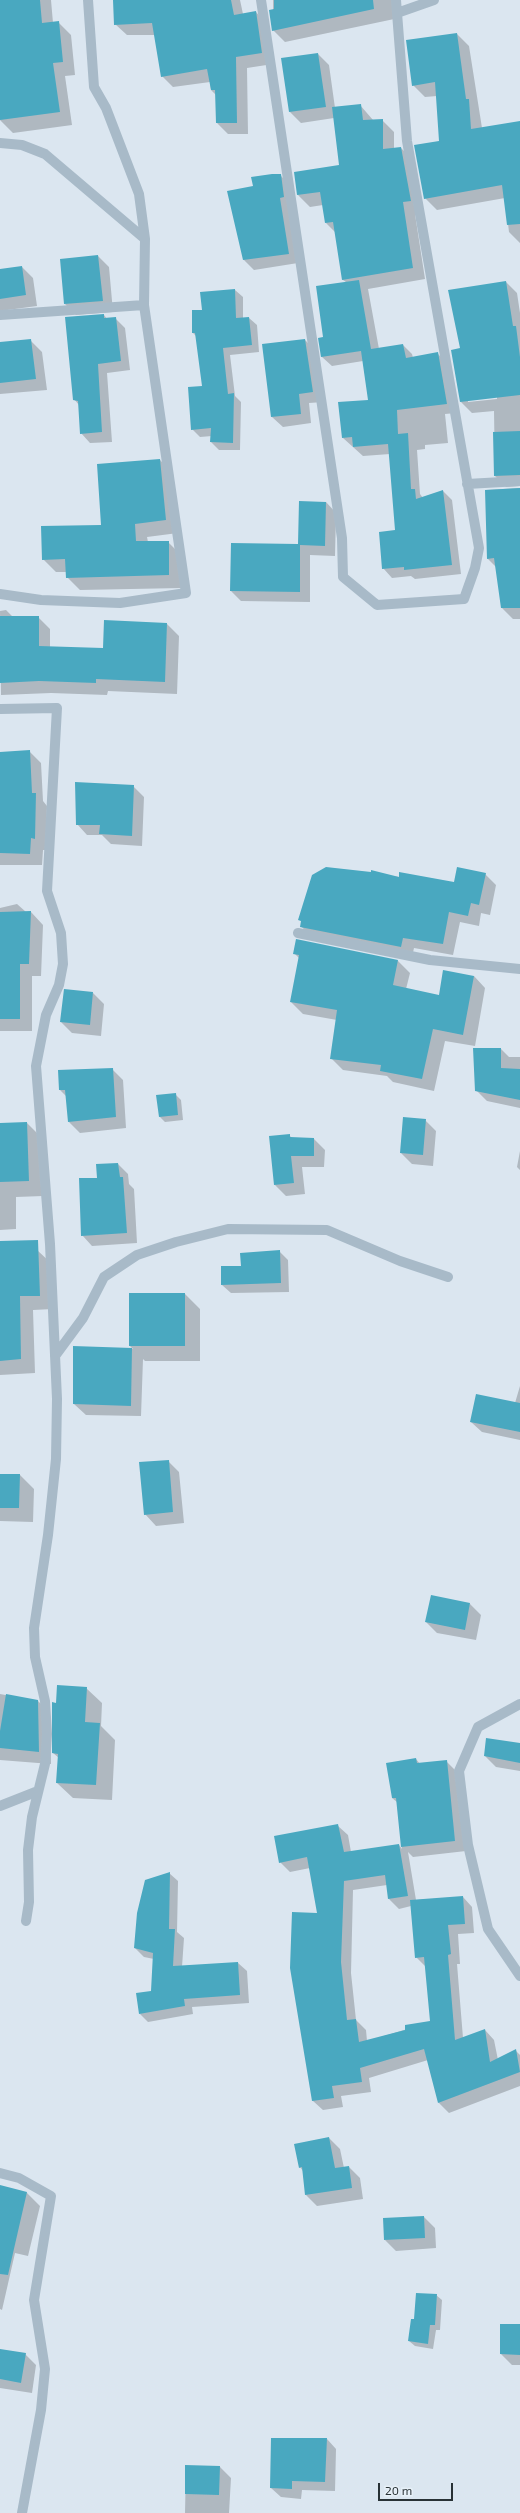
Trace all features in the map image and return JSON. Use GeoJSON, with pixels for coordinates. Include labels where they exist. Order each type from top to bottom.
{"type":"FeatureCollection","features":[{"type":"Feature","properties":{"kind":"street"},"geometry":{"type":"LineString","coordinates":[[0,594],[41,600],[120,603],[186,593],[144,305],[145,239],[140,194],[106,108],[94,87],[88,0]]}},
{"type":"Feature","properties":{"kind":"street"},"geometry":{"type":"LineString","coordinates":[[261,0],[341,530],[344,577],[377,605],[464,599],[475,568],[479,548],[407,141],[396,0]]}},
{"type":"Feature","properties":{"kind":"street"},"geometry":{"type":"LineString","coordinates":[[397,13],[434,0]]}},
{"type":"Feature","properties":{"kind":"street"},"geometry":{"type":"LineString","coordinates":[[0,143],[22,145],[45,154],[145,239]]}},
{"type":"Feature","properties":{"kind":"street"},"geometry":{"type":"LineString","coordinates":[[0,315],[144,305]]}},
{"type":"Feature","properties":{"kind":"street"},"geometry":{"type":"LineString","coordinates":[[467,484],[520,481]]}},
{"type":"Feature","properties":{"kind":"street"},"geometry":{"type":"LineString","coordinates":[[0,709],[57,708],[47,891],[61,933],[63,964],[59,985],[46,1015],[36,1066],[49,1237],[57,1398],[56,1459],[48,1535],[34,1628],[35,1657],[45,1701],[47,1734],[45,1764],[32,1817],[28,1850],[29,1902],[26,1921]]}},
{"type":"Feature","properties":{"kind":"street"},"geometry":{"type":"LineString","coordinates":[[298,933],[430,960],[520,969]]}},
{"type":"Feature","properties":{"kind":"street"},"geometry":{"type":"LineString","coordinates":[[55,1356],[83,1318],[104,1277],[137,1255],[176,1242],[228,1229],[327,1230],[400,1261],[448,1277]]}},
{"type":"Feature","properties":{"kind":"street"},"geometry":{"type":"LineString","coordinates":[[520,1704],[478,1728],[459,1771],[468,1845],[488,1929],[520,1976]]}},
{"type":"Feature","properties":{"kind":"street"},"geometry":{"type":"LineString","coordinates":[[0,1806],[38,1790]]}},
{"type":"Feature","properties":{"kind":"street"},"geometry":{"type":"LineString","coordinates":[[0,2173],[19,2178],[51,2196],[34,2300],[44,2369],[43,2389],[22,2513]]}},
{"type":"Feature","properties":{"kind":"building"},"geometry":{"type":"Polygon","coordinates":[[[0,0],[40,0],[42,23],[59,21],[63,62],[53,63],[60,112],[0,120],[0,0]]]}},
{"type":"Feature","properties":{"kind":"building"},"geometry":{"type":"Polygon","coordinates":[[[113,0],[231,0],[234,15],[256,11],[262,53],[236,57],[237,123],[216,123],[215,90],[211,90],[207,69],[161,77],[152,23],[114,25],[113,0]]]}},
{"type":"Feature","properties":{"kind":"building"},"geometry":{"type":"Polygon","coordinates":[[[274,0],[373,0],[374,9],[272,31],[269,10],[274,9],[274,0]]]}},
{"type":"Feature","properties":{"kind":"building"},"geometry":{"type":"Polygon","coordinates":[[[457,33],[466,99],[469,99],[471,129],[520,121],[520,224],[507,225],[502,185],[424,199],[414,145],[439,141],[435,82],[412,86],[406,40],[457,33]]]}},
{"type":"Feature","properties":{"kind":"building"},"geometry":{"type":"Polygon","coordinates":[[[318,53],[326,107],[289,112],[281,58],[318,53]]]}},
{"type":"Feature","properties":{"kind":"building"},"geometry":{"type":"Polygon","coordinates":[[[361,104],[363,120],[383,119],[383,149],[401,147],[411,201],[403,202],[413,268],[342,280],[333,222],[325,223],[320,192],[297,195],[294,172],[339,165],[332,107],[361,104]]]}},
{"type":"Feature","properties":{"kind":"building"},"geometry":{"type":"Polygon","coordinates":[[[281,174],[284,197],[280,198],[289,254],[243,260],[227,191],[253,186],[251,177],[281,174]]]}},
{"type":"Feature","properties":{"kind":"building"},"geometry":{"type":"Polygon","coordinates":[[[98,255],[103,301],[64,304],[60,259],[98,255]]]}},
{"type":"Feature","properties":{"kind":"building"},"geometry":{"type":"Polygon","coordinates":[[[22,266],[26,295],[0,299],[0,269],[22,266]]]}},
{"type":"Feature","properties":{"kind":"building"},"geometry":{"type":"Polygon","coordinates":[[[359,280],[371,349],[403,344],[406,358],[438,352],[447,404],[397,410],[398,434],[408,433],[411,489],[415,489],[416,499],[443,490],[452,565],[404,570],[404,567],[382,569],[379,532],[395,530],[388,444],[353,447],[352,437],[342,438],[338,402],[368,400],[361,351],[321,357],[318,338],[323,337],[316,286],[359,280]]]}},
{"type":"Feature","properties":{"kind":"building"},"geometry":{"type":"Polygon","coordinates":[[[506,281],[513,326],[516,326],[520,357],[520,395],[460,402],[451,350],[460,348],[448,290],[506,281]]]}},
{"type":"Feature","properties":{"kind":"building"},"geometry":{"type":"Polygon","coordinates":[[[235,289],[236,318],[249,317],[252,345],[223,348],[228,394],[234,393],[233,443],[210,442],[211,428],[191,430],[188,387],[202,386],[195,333],[192,333],[192,310],[202,310],[200,292],[235,289]]]}},
{"type":"Feature","properties":{"kind":"building"},"geometry":{"type":"Polygon","coordinates":[[[104,314],[104,318],[116,317],[121,361],[98,364],[102,432],[80,434],[78,401],[73,400],[65,317],[104,314]]]}},
{"type":"Feature","properties":{"kind":"building"},"geometry":{"type":"Polygon","coordinates":[[[31,339],[36,379],[0,383],[0,342],[31,339]]]}},
{"type":"Feature","properties":{"kind":"building"},"geometry":{"type":"Polygon","coordinates":[[[305,339],[313,392],[299,394],[301,414],[271,417],[262,344],[305,339]]]}},
{"type":"Feature","properties":{"kind":"building"},"geometry":{"type":"Polygon","coordinates":[[[520,431],[520,475],[494,476],[493,432],[520,431]]]}},
{"type":"Feature","properties":{"kind":"building"},"geometry":{"type":"Polygon","coordinates":[[[160,459],[166,520],[135,524],[136,541],[169,541],[169,575],[66,578],[65,559],[42,560],[41,526],[101,525],[97,464],[160,459]]]}},
{"type":"Feature","properties":{"kind":"building"},"geometry":{"type":"Polygon","coordinates":[[[520,488],[520,608],[501,608],[494,558],[487,559],[485,490],[520,488]]]}},
{"type":"Feature","properties":{"kind":"building"},"geometry":{"type":"Polygon","coordinates":[[[299,501],[326,502],[325,546],[300,545],[300,592],[230,591],[231,543],[298,544],[299,501]]]}},
{"type":"Feature","properties":{"kind":"building"},"geometry":{"type":"Polygon","coordinates":[[[0,616],[39,616],[39,646],[103,648],[104,620],[167,623],[165,682],[96,679],[96,683],[39,681],[0,683],[0,616]]]}},
{"type":"Feature","properties":{"kind":"building"},"geometry":{"type":"Polygon","coordinates":[[[30,750],[32,793],[36,793],[35,839],[31,838],[30,854],[0,853],[0,752],[30,750]]]}},
{"type":"Feature","properties":{"kind":"building"},"geometry":{"type":"Polygon","coordinates":[[[75,782],[134,785],[132,836],[99,834],[100,825],[76,825],[75,782]]]}},
{"type":"Feature","properties":{"kind":"building"},"geometry":{"type":"Polygon","coordinates":[[[326,867],[371,872],[371,870],[399,877],[399,872],[454,882],[457,867],[486,873],[479,905],[471,903],[468,916],[449,912],[443,944],[403,938],[401,947],[300,927],[301,921],[298,920],[312,875],[326,867]]]}},
{"type":"Feature","properties":{"kind":"building"},"geometry":{"type":"Polygon","coordinates":[[[31,911],[29,964],[20,964],[20,1019],[0,1019],[0,912],[31,911]]]}},
{"type":"Feature","properties":{"kind":"building"},"geometry":{"type":"Polygon","coordinates":[[[296,939],[398,960],[393,985],[439,995],[443,970],[474,976],[463,1035],[433,1029],[422,1079],[380,1071],[381,1065],[330,1059],[337,1010],[290,1002],[299,955],[293,954],[296,939]]]}},
{"type":"Feature","properties":{"kind":"building"},"geometry":{"type":"Polygon","coordinates":[[[64,989],[93,992],[90,1025],[60,1022],[64,989]]]}},
{"type":"Feature","properties":{"kind":"building"},"geometry":{"type":"Polygon","coordinates":[[[473,1048],[501,1048],[501,1068],[520,1069],[520,1100],[475,1091],[473,1048]]]}},
{"type":"Feature","properties":{"kind":"building"},"geometry":{"type":"Polygon","coordinates":[[[113,1068],[116,1117],[68,1122],[65,1090],[59,1090],[58,1070],[113,1068]]]}},
{"type":"Feature","properties":{"kind":"building"},"geometry":{"type":"Polygon","coordinates":[[[176,1093],[178,1115],[159,1117],[156,1095],[176,1093]]]}},
{"type":"Feature","properties":{"kind":"building"},"geometry":{"type":"Polygon","coordinates":[[[403,1117],[426,1119],[423,1155],[400,1153],[403,1117]]]}},
{"type":"Feature","properties":{"kind":"building"},"geometry":{"type":"Polygon","coordinates":[[[27,1122],[29,1181],[0,1182],[0,1123],[27,1122]]]}},
{"type":"Feature","properties":{"kind":"building"},"geometry":{"type":"Polygon","coordinates":[[[290,1134],[290,1137],[314,1138],[314,1156],[291,1156],[294,1183],[274,1185],[269,1136],[290,1134]]]}},
{"type":"Feature","properties":{"kind":"building"},"geometry":{"type":"Polygon","coordinates":[[[118,1163],[120,1177],[123,1177],[127,1233],[81,1236],[79,1178],[97,1178],[96,1164],[118,1163]]]}},
{"type":"Feature","properties":{"kind":"building"},"geometry":{"type":"Polygon","coordinates":[[[38,1240],[40,1296],[20,1296],[21,1359],[0,1361],[0,1241],[38,1240]]]}},
{"type":"Feature","properties":{"kind":"building"},"geometry":{"type":"Polygon","coordinates":[[[280,1250],[281,1283],[221,1285],[221,1266],[241,1266],[240,1253],[280,1250]]]}},
{"type":"Feature","properties":{"kind":"building"},"geometry":{"type":"Polygon","coordinates":[[[129,1293],[185,1293],[185,1346],[129,1346],[129,1293]]]}},
{"type":"Feature","properties":{"kind":"building"},"geometry":{"type":"Polygon","coordinates":[[[73,1346],[132,1348],[131,1406],[73,1404],[73,1346]]]}},
{"type":"Feature","properties":{"kind":"building"},"geometry":{"type":"Polygon","coordinates":[[[476,1394],[520,1403],[520,1432],[470,1422],[476,1394]]]}},
{"type":"Feature","properties":{"kind":"building"},"geometry":{"type":"Polygon","coordinates":[[[169,1460],[173,1512],[144,1515],[139,1462],[169,1460]]]}},
{"type":"Feature","properties":{"kind":"building"},"geometry":{"type":"Polygon","coordinates":[[[0,1474],[20,1474],[19,1508],[0,1508],[0,1474]]]}},
{"type":"Feature","properties":{"kind":"building"},"geometry":{"type":"Polygon","coordinates":[[[431,1595],[470,1603],[465,1630],[425,1622],[431,1595]]]}},
{"type":"Feature","properties":{"kind":"building"},"geometry":{"type":"Polygon","coordinates":[[[57,1685],[87,1687],[85,1722],[100,1723],[96,1785],[56,1783],[58,1754],[52,1753],[52,1702],[56,1703],[57,1685]]]}},
{"type":"Feature","properties":{"kind":"building"},"geometry":{"type":"Polygon","coordinates":[[[6,1694],[38,1700],[39,1752],[0,1748],[0,1731],[6,1694]]]}},
{"type":"Feature","properties":{"kind":"building"},"geometry":{"type":"Polygon","coordinates":[[[486,1738],[520,1743],[520,1763],[484,1756],[486,1738]]]}},
{"type":"Feature","properties":{"kind":"building"},"geometry":{"type":"Polygon","coordinates":[[[416,1758],[417,1763],[447,1760],[455,1841],[401,1847],[396,1798],[392,1798],[386,1763],[416,1758]]]}},
{"type":"Feature","properties":{"kind":"building"},"geometry":{"type":"Polygon","coordinates":[[[338,1824],[344,1852],[399,1844],[408,1896],[388,1899],[385,1875],[344,1881],[341,1962],[347,2020],[356,2019],[359,2042],[405,2030],[405,2025],[430,2021],[424,1957],[415,1958],[410,1900],[463,1896],[465,1924],[448,1925],[451,1954],[448,1955],[455,2040],[485,2029],[490,2062],[516,2049],[520,2072],[438,2103],[424,2049],[360,2068],[362,2082],[332,2086],[334,2098],[312,2101],[290,1968],[292,1912],[317,1913],[307,1857],[279,1863],[274,1836],[338,1824]]]}},
{"type":"Feature","properties":{"kind":"building"},"geometry":{"type":"Polygon","coordinates":[[[170,1872],[169,1929],[175,1929],[173,1966],[238,1962],[240,1995],[184,1999],[185,2006],[139,2014],[136,1993],[151,1991],[153,1953],[134,1948],[137,1913],[145,1880],[170,1872]]]}},
{"type":"Feature","properties":{"kind":"building"},"geometry":{"type":"Polygon","coordinates":[[[329,2137],[335,2168],[349,2166],[352,2188],[305,2195],[302,2167],[299,2168],[294,2144],[329,2137]]]}},
{"type":"Feature","properties":{"kind":"building"},"geometry":{"type":"Polygon","coordinates":[[[0,2185],[27,2192],[8,2275],[0,2274],[0,2185]]]}},
{"type":"Feature","properties":{"kind":"building"},"geometry":{"type":"Polygon","coordinates":[[[424,2216],[425,2238],[384,2240],[383,2218],[424,2216]]]}},
{"type":"Feature","properties":{"kind":"building"},"geometry":{"type":"Polygon","coordinates":[[[416,2293],[437,2294],[435,2325],[430,2325],[428,2344],[408,2341],[411,2319],[414,2319],[416,2293]]]}},
{"type":"Feature","properties":{"kind":"building"},"geometry":{"type":"Polygon","coordinates":[[[500,2324],[520,2324],[520,2355],[500,2354],[500,2324]]]}},
{"type":"Feature","properties":{"kind":"building"},"geometry":{"type":"Polygon","coordinates":[[[0,2349],[26,2353],[21,2383],[0,2379],[0,2349]]]}},
{"type":"Feature","properties":{"kind":"building"},"geometry":{"type":"Polygon","coordinates":[[[271,2438],[327,2438],[325,2482],[292,2481],[292,2489],[270,2488],[271,2438]]]}},
{"type":"Feature","properties":{"kind":"building"},"geometry":{"type":"Polygon","coordinates":[[[185,2465],[220,2466],[219,2495],[185,2494],[185,2465]]]}}]}
